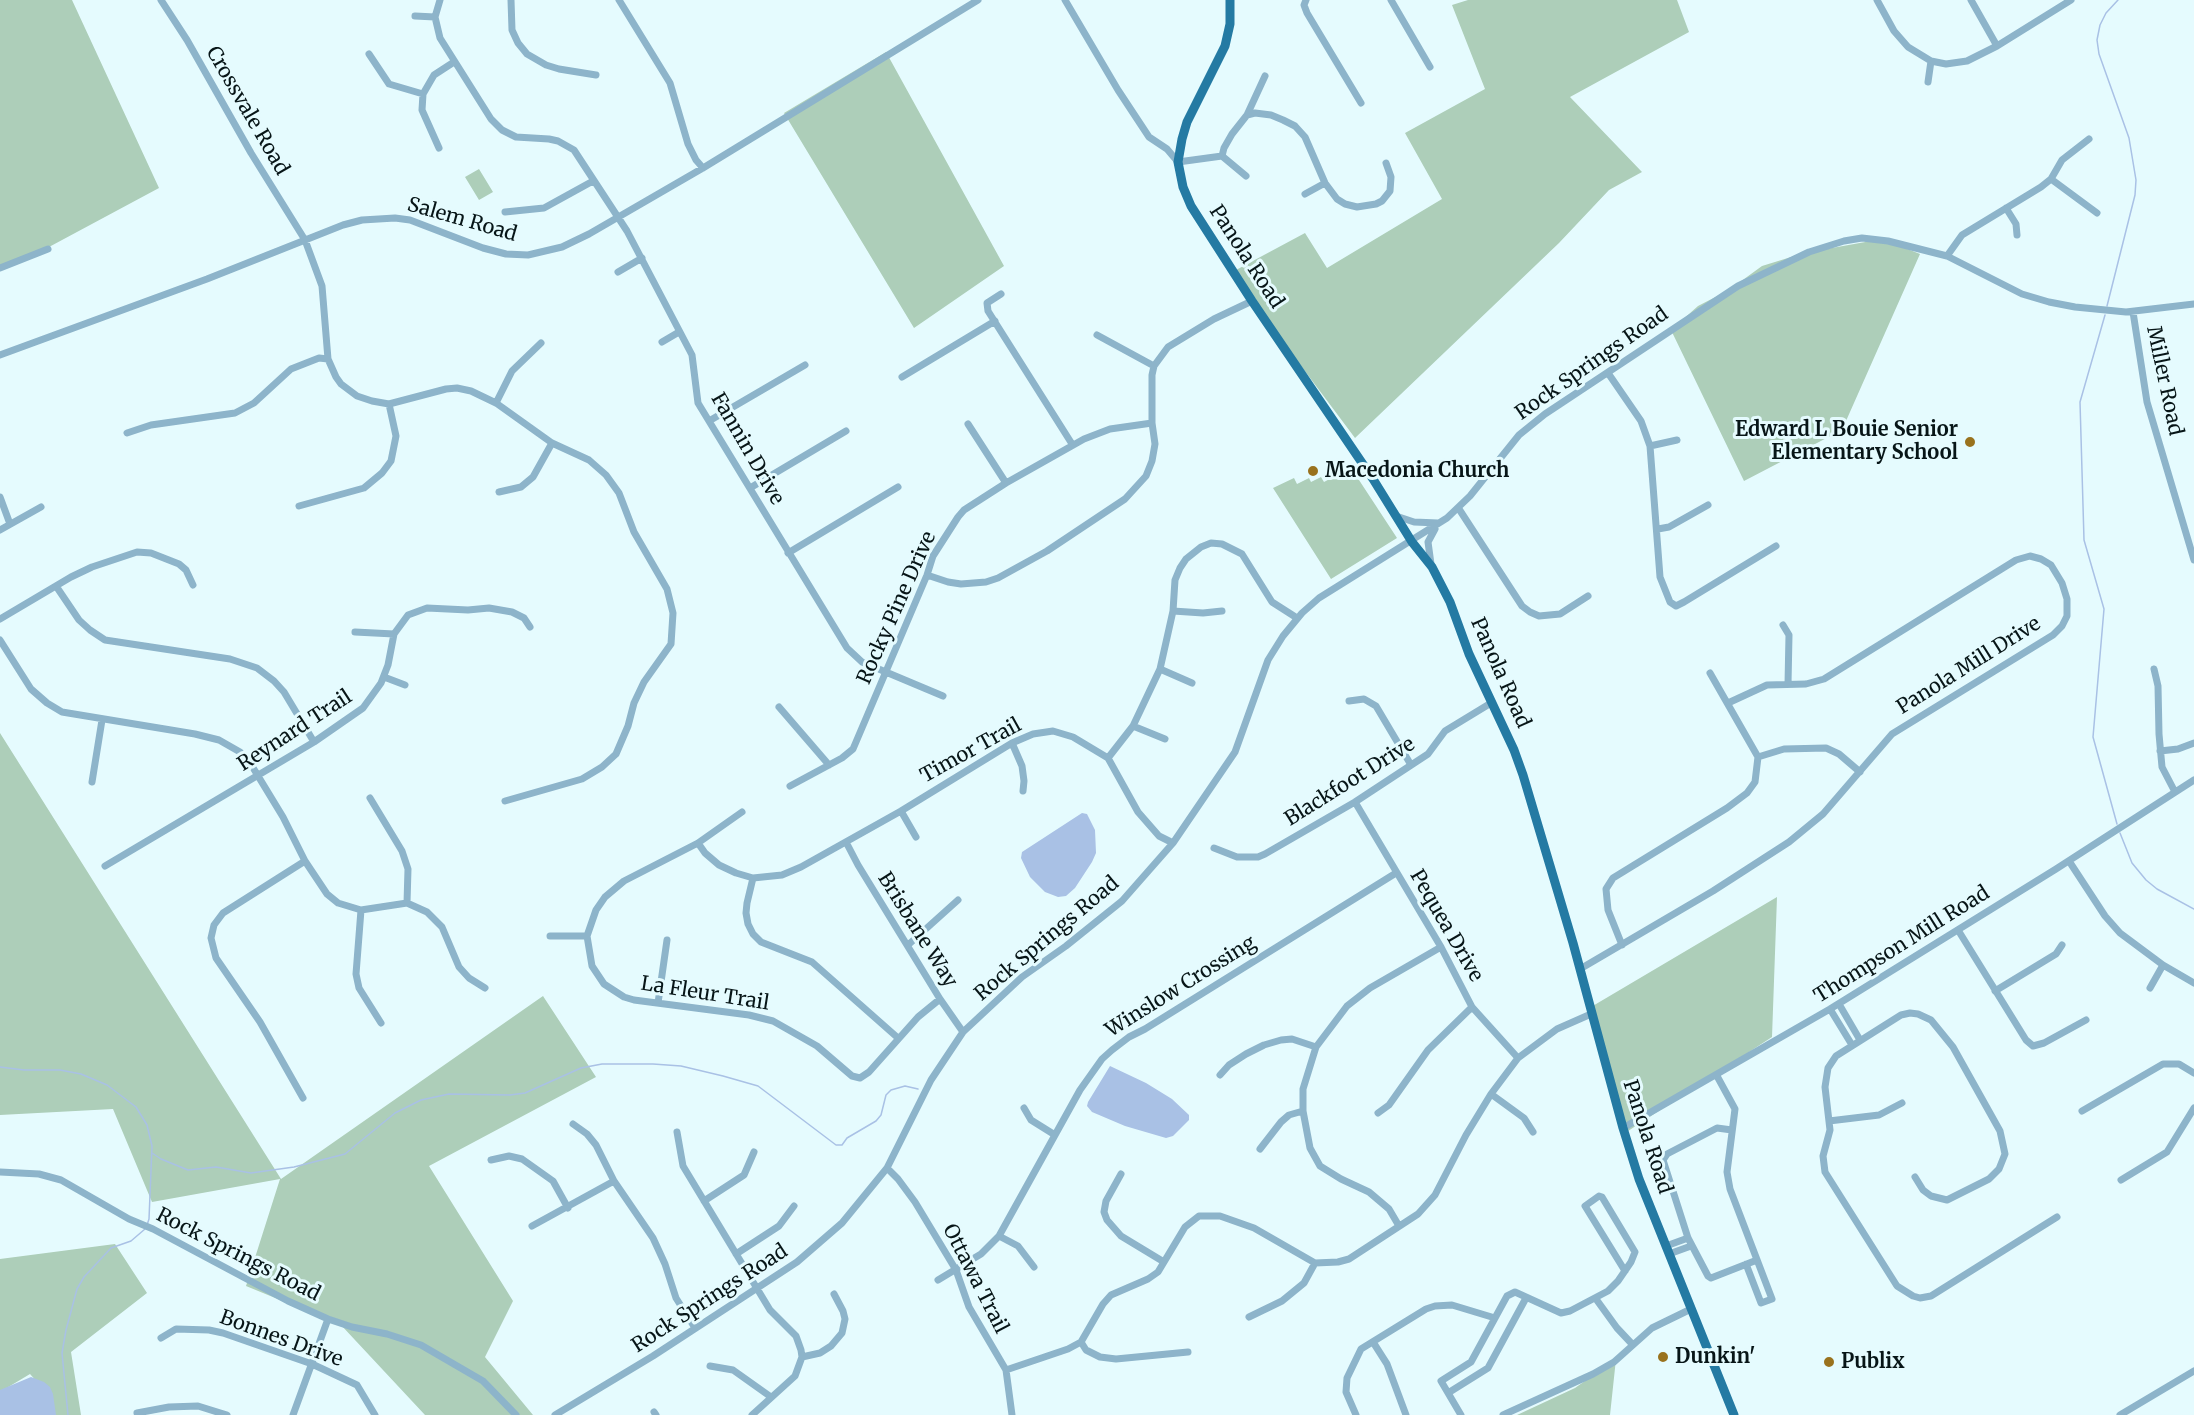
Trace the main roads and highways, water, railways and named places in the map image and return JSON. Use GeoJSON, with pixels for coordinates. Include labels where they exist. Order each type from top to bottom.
{"type":"FeatureCollection","features":[{"type":"Feature","properties":{"kind":"main road","name":"Panola Road"},"geometry":{"type":"LineString","coordinates":[[1230,0],[1230,24],[1225,46],[1187,122],[1180,147],[1178,162],[1183,187],[1191,206],[1252,301],[1367,470],[1412,542],[1432,567],[1450,602],[1469,654],[1514,750],[1523,775],[1639,1179],[1734,1415]]}},
{"type":"Feature","properties":{"kind":"water"},"geometry":{"type":"Polygon","coordinates":[[[1082,813],[1087,814],[1095,830],[1096,853],[1075,888],[1066,896],[1058,897],[1045,892],[1030,877],[1021,858],[1022,852],[1082,813]]]}},
{"type":"Feature","properties":{"kind":"water"},"geometry":{"type":"Polygon","coordinates":[[[1110,1066],[1146,1083],[1172,1099],[1189,1115],[1189,1120],[1173,1136],[1166,1138],[1125,1126],[1092,1112],[1087,1106],[1088,1102],[1110,1066]]]}},
{"type":"Feature","properties":{"kind":"water"},"geometry":{"type":"Polygon","coordinates":[[[31,1377],[50,1387],[56,1415],[0,1415],[0,1390],[31,1377]]]}},
{"type":"Feature","properties":{"kind":"waterway"},"geometry":{"type":"LineString","coordinates":[[2107,306],[2135,195],[2136,180],[2129,138],[2099,54],[2097,40],[2100,25],[2106,13],[2118,0]]}},
{"type":"Feature","properties":{"kind":"waterway"},"geometry":{"type":"LineString","coordinates":[[2105,315],[2080,402],[2084,540],[2104,609],[2093,737],[2117,824]]}},
{"type":"Feature","properties":{"kind":"waterway"},"geometry":{"type":"LineString","coordinates":[[2120,833],[2132,863],[2146,880],[2157,889],[2194,909]]}},
{"type":"Feature","properties":{"kind":"waterway"},"geometry":{"type":"LineString","coordinates":[[152,1153],[188,1170],[216,1167],[251,1173],[294,1167],[345,1154],[395,1113],[421,1100],[449,1094],[510,1095],[525,1093],[581,1068],[602,1064],[681,1066],[758,1086],[836,1145],[842,1145],[847,1138],[876,1121],[881,1115],[886,1095],[891,1090],[905,1086],[918,1089]]}},
{"type":"Feature","properties":{"kind":"waterway"},"geometry":{"type":"LineString","coordinates":[[0,1067],[60,1070],[81,1074],[107,1085],[136,1107],[147,1125],[152,1146],[147,1225]]}},
{"type":"Feature","properties":{"kind":"waterway"},"geometry":{"type":"LineString","coordinates":[[68,1415],[62,1353],[77,1289],[84,1277],[111,1248],[131,1241],[145,1229]]}},
{"type":"Feature","properties":{"kind":"place","name":"Edward L Bouie Senior Elementary School"},"geometry":{"type":"Point","coordinates":[1970,442]}},
{"type":"Feature","properties":{"kind":"place","name":"Macedonia Church"},"geometry":{"type":"Point","coordinates":[1313,471]}},
{"type":"Feature","properties":{"kind":"place","name":"Dunkin'"},"geometry":{"type":"Point","coordinates":[1663,1357]}},
{"type":"Feature","properties":{"kind":"place","name":"Publix"},"geometry":{"type":"Point","coordinates":[1829,1362]}}]}
